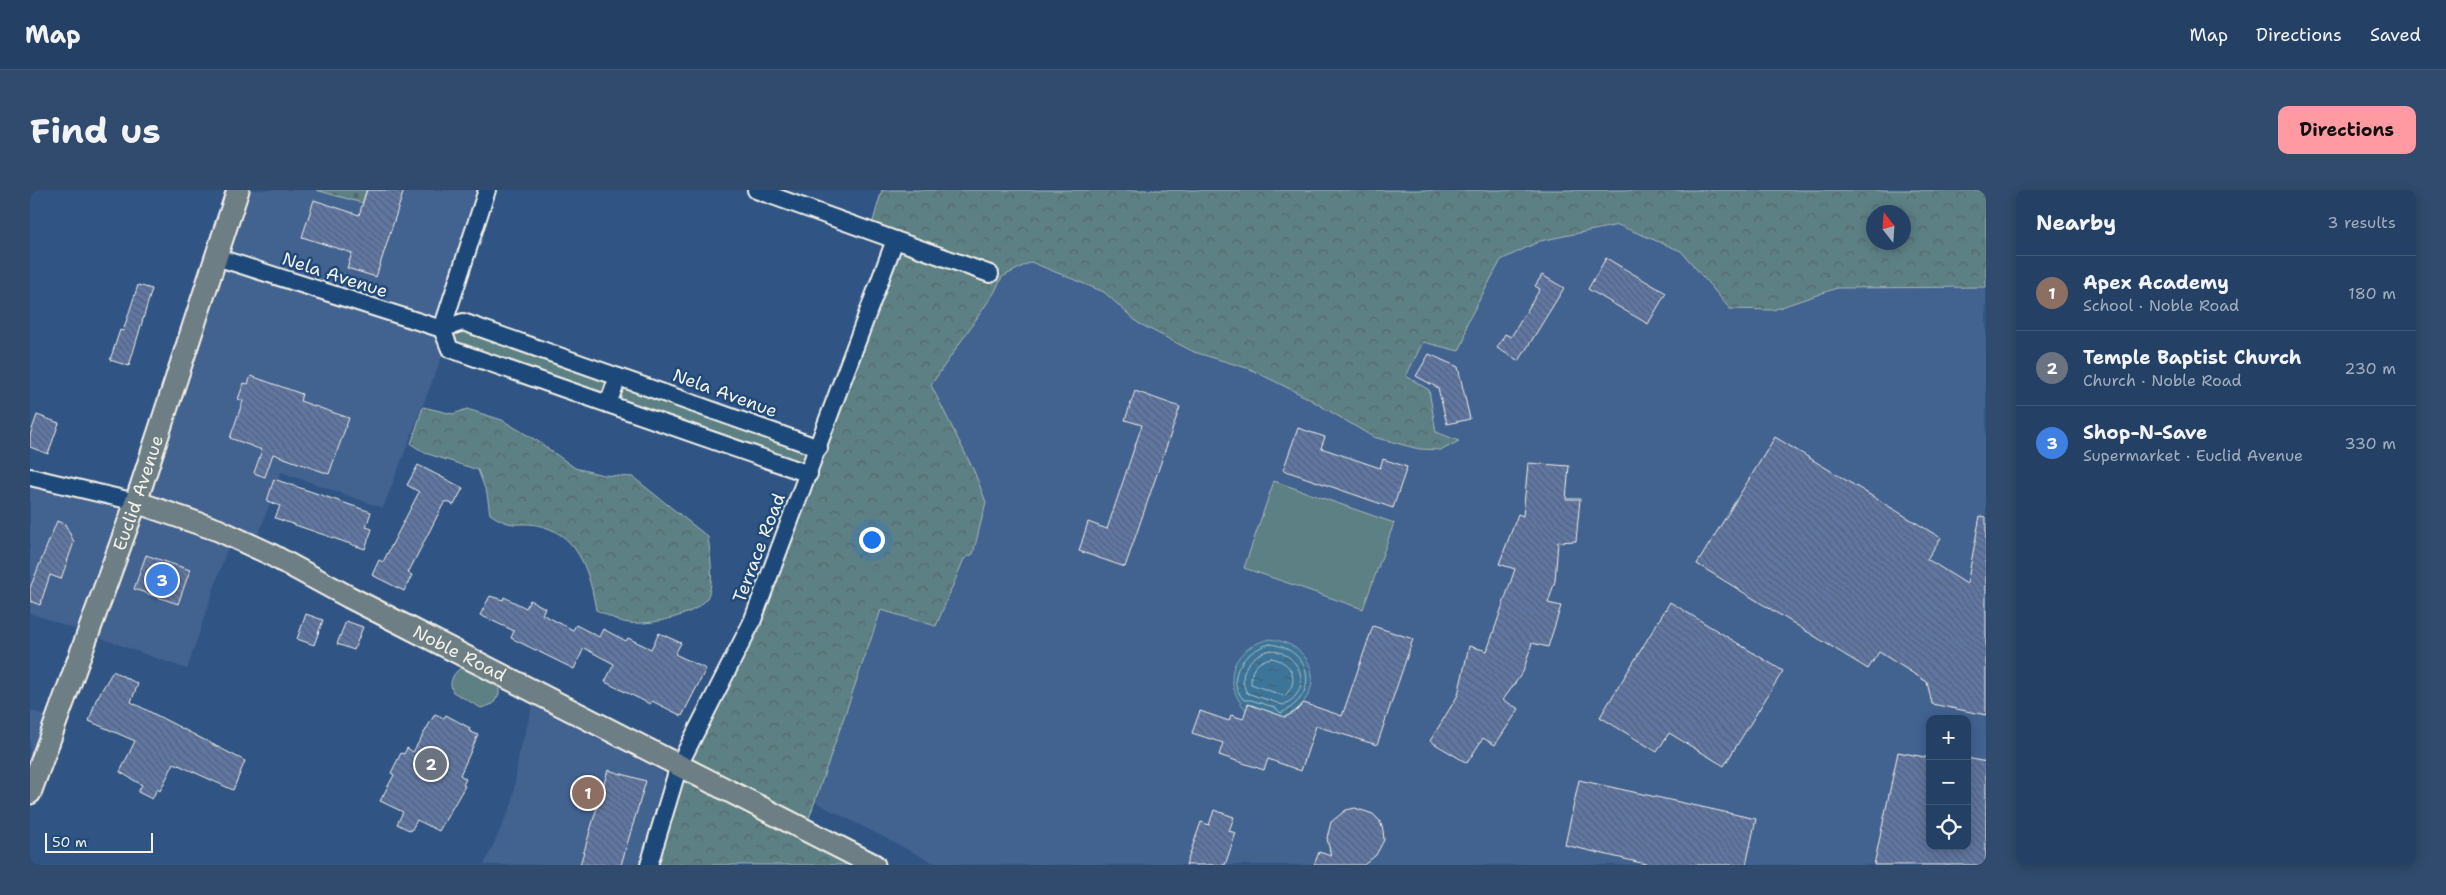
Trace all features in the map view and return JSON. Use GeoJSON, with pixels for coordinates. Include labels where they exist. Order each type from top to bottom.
{"type":"FeatureCollection","features":[{"type":"Feature","properties":{"kind":"main road","name":"Euclid Avenue"},"geometry":{"type":"LineString","coordinates":[[30,793],[136,502],[238,190]]}},
{"type":"Feature","properties":{"kind":"main road","name":"Noble Road"},"geometry":{"type":"LineString","coordinates":[[136,502],[218,530],[268,554],[874,865]]}},
{"type":"Feature","properties":{"kind":"street"},"geometry":{"type":"LineString","coordinates":[[486,190],[442,329],[450,349],[809,474]]}},
{"type":"Feature","properties":{"kind":"street"},"geometry":{"type":"LineString","coordinates":[[756,190],[990,274]]}},
{"type":"Feature","properties":{"kind":"street","name":"Terrace Road"},"geometry":{"type":"LineString","coordinates":[[649,865],[680,765],[752,622],[819,448],[895,240]]}},
{"type":"Feature","properties":{"kind":"street","name":"Nela Avenue"},"geometry":{"type":"LineString","coordinates":[[216,257],[442,329],[463,322],[819,448]]}},
{"type":"Feature","properties":{"kind":"street"},"geometry":{"type":"LineString","coordinates":[[608,404],[618,377]]}},
{"type":"Feature","properties":{"kind":"street","name":"Noble Road"},"geometry":{"type":"LineString","coordinates":[[30,477],[136,502]]}},
{"type":"Feature","properties":{"kind":"shaded area"},"geometry":{"type":"Polygon","coordinates":[[[238,190],[487,190],[447,343],[383,508],[281,472],[254,547],[231,537],[187,669],[30,613],[30,477],[136,502],[238,190]]]}},
{"type":"Feature","properties":{"kind":"shaded area"},"geometry":{"type":"Polygon","coordinates":[[[1048,190],[1986,190],[1986,865],[938,865],[713,750],[906,267],[1048,190]]]}},
{"type":"Feature","properties":{"kind":"shaded area"},"geometry":{"type":"Polygon","coordinates":[[[533,705],[663,772],[665,783],[640,865],[484,865],[512,804],[519,754],[533,705]]]}},
{"type":"Feature","properties":{"kind":"shaded area"},"geometry":{"type":"Polygon","coordinates":[[[30,710],[57,720],[30,793],[30,710]]]}},
{"type":"Feature","properties":{"kind":"green space"},"geometry":{"type":"Polygon","coordinates":[[[316,190],[366,190],[362,203],[316,190]]]}},
{"type":"Feature","properties":{"kind":"green space"},"geometry":{"type":"Polygon","coordinates":[[[882,190],[1986,190],[1986,287],[1837,288],[1773,310],[1730,309],[1681,251],[1618,225],[1540,241],[1501,260],[1467,323],[1465,338],[1459,351],[1423,342],[1406,376],[1429,390],[1436,432],[1459,441],[1442,450],[1419,449],[1373,437],[1306,397],[1250,369],[1194,352],[1138,323],[1104,292],[1031,262],[1002,277],[994,293],[931,385],[974,471],[986,502],[973,554],[964,559],[936,626],[881,610],[805,830],[871,865],[649,865],[679,765],[752,622],[895,240],[870,231],[882,190]]]}},
{"type":"Feature","properties":{"kind":"green space"},"geometry":{"type":"Polygon","coordinates":[[[463,322],[819,448],[809,474],[450,349],[442,329],[463,322]]]}},
{"type":"Feature","properties":{"kind":"green space"},"geometry":{"type":"Polygon","coordinates":[[[423,407],[453,414],[467,409],[502,420],[539,442],[575,468],[603,475],[633,477],[708,537],[711,579],[705,601],[699,607],[680,616],[647,623],[616,620],[596,610],[590,584],[581,559],[565,538],[541,526],[511,524],[498,519],[490,514],[487,494],[478,470],[425,453],[411,444],[423,407]]]}},
{"type":"Feature","properties":{"kind":"green space"},"geometry":{"type":"Polygon","coordinates":[[[1274,481],[1394,523],[1363,609],[1244,568],[1274,481]]]}},
{"type":"Feature","properties":{"kind":"green space"},"geometry":{"type":"Polygon","coordinates":[[[462,667],[499,686],[499,694],[493,704],[481,708],[453,692],[452,678],[462,667]]]}},
{"type":"Feature","properties":{"kind":"water"},"geometry":{"type":"Polygon","coordinates":[[[1270,639],[1286,643],[1299,651],[1308,661],[1312,673],[1312,685],[1307,697],[1297,709],[1283,718],[1249,704],[1246,710],[1233,688],[1232,677],[1234,667],[1239,658],[1257,643],[1270,639]]]}},
{"type":"Feature","properties":{"kind":"building"},"geometry":{"type":"Polygon","coordinates":[[[367,190],[404,190],[376,277],[347,268],[352,253],[302,237],[314,200],[359,215],[367,190]]]}},
{"type":"Feature","properties":{"kind":"building"},"geometry":{"type":"Polygon","coordinates":[[[1606,258],[1666,293],[1648,324],[1588,289],[1606,258]]]}},
{"type":"Feature","properties":{"kind":"building"},"geometry":{"type":"Polygon","coordinates":[[[1542,275],[1564,288],[1519,361],[1497,348],[1505,334],[1511,337],[1540,289],[1535,286],[1542,275]]]}},
{"type":"Feature","properties":{"kind":"building"},"geometry":{"type":"Polygon","coordinates":[[[138,285],[152,289],[129,366],[110,360],[120,330],[123,331],[138,285]]]}},
{"type":"Feature","properties":{"kind":"building"},"geometry":{"type":"Polygon","coordinates":[[[1429,354],[1458,367],[1470,419],[1447,424],[1438,388],[1416,376],[1429,354]]]}},
{"type":"Feature","properties":{"kind":"building"},"geometry":{"type":"Polygon","coordinates":[[[251,376],[302,394],[300,401],[349,418],[329,474],[273,454],[265,477],[254,473],[262,450],[230,438],[243,401],[238,399],[244,383],[248,384],[251,376]]]}},
{"type":"Feature","properties":{"kind":"building"},"geometry":{"type":"Polygon","coordinates":[[[1135,391],[1180,407],[1125,567],[1079,551],[1088,522],[1107,529],[1142,425],[1125,420],[1135,391]]]}},
{"type":"Feature","properties":{"kind":"building"},"geometry":{"type":"Polygon","coordinates":[[[37,415],[59,423],[48,454],[30,447],[30,435],[37,415]]]}},
{"type":"Feature","properties":{"kind":"building"},"geometry":{"type":"Polygon","coordinates":[[[1298,428],[1325,437],[1321,448],[1380,468],[1383,459],[1407,467],[1393,508],[1283,470],[1298,428]]]}},
{"type":"Feature","properties":{"kind":"building"},"geometry":{"type":"Polygon","coordinates":[[[1775,437],[1941,538],[1927,559],[1967,584],[1980,516],[1986,517],[1986,715],[1932,704],[1927,682],[1879,652],[1868,669],[1697,564],[1775,437]]]}},
{"type":"Feature","properties":{"kind":"building"},"geometry":{"type":"Polygon","coordinates":[[[1528,463],[1569,466],[1566,499],[1580,499],[1576,541],[1558,542],[1555,581],[1548,603],[1561,606],[1548,647],[1532,643],[1523,672],[1503,700],[1519,709],[1495,745],[1483,738],[1467,763],[1430,741],[1458,695],[1469,646],[1487,651],[1515,569],[1499,564],[1518,514],[1523,516],[1528,463]]]}},
{"type":"Feature","properties":{"kind":"building"},"geometry":{"type":"Polygon","coordinates":[[[418,465],[463,488],[454,505],[445,501],[408,573],[412,575],[404,591],[372,575],[379,560],[383,562],[419,492],[407,485],[418,465]]]}},
{"type":"Feature","properties":{"kind":"building"},"geometry":{"type":"Polygon","coordinates":[[[274,479],[371,512],[366,527],[372,529],[365,549],[275,518],[280,506],[267,501],[274,479]]]}},
{"type":"Feature","properties":{"kind":"building"},"geometry":{"type":"Polygon","coordinates":[[[57,521],[65,524],[74,542],[61,579],[50,575],[40,605],[30,601],[30,588],[57,521]]]}},
{"type":"Feature","properties":{"kind":"building"},"geometry":{"type":"Polygon","coordinates":[[[146,555],[190,570],[178,604],[134,589],[146,555]]]}},
{"type":"Feature","properties":{"kind":"building"},"geometry":{"type":"Polygon","coordinates":[[[490,596],[503,600],[504,597],[526,608],[530,600],[545,608],[542,614],[573,630],[576,625],[599,637],[603,629],[626,641],[628,638],[651,649],[659,633],[681,643],[675,654],[706,669],[682,716],[652,701],[650,704],[605,682],[614,664],[584,648],[574,669],[511,638],[514,631],[480,615],[490,596]]]}},
{"type":"Feature","properties":{"kind":"building"},"geometry":{"type":"Polygon","coordinates":[[[1670,602],[1783,671],[1724,766],[1669,733],[1657,752],[1600,717],[1670,602]]]}},
{"type":"Feature","properties":{"kind":"building"},"geometry":{"type":"Polygon","coordinates":[[[306,614],[323,620],[314,645],[297,639],[306,614]]]}},
{"type":"Feature","properties":{"kind":"building"},"geometry":{"type":"Polygon","coordinates":[[[346,621],[363,627],[354,650],[337,644],[346,621]]]}},
{"type":"Feature","properties":{"kind":"building"},"geometry":{"type":"Polygon","coordinates":[[[1373,626],[1413,639],[1377,745],[1316,726],[1301,771],[1268,759],[1264,770],[1219,755],[1223,743],[1192,733],[1200,711],[1229,721],[1231,715],[1243,719],[1248,704],[1285,717],[1295,712],[1304,703],[1342,716],[1373,626]]]}},
{"type":"Feature","properties":{"kind":"building"},"geometry":{"type":"Polygon","coordinates":[[[113,671],[138,684],[131,702],[245,761],[233,790],[174,763],[160,791],[157,789],[152,799],[138,792],[142,785],[120,772],[135,741],[89,721],[96,700],[113,671]]]}},
{"type":"Feature","properties":{"kind":"building"},"geometry":{"type":"Polygon","coordinates":[[[435,714],[444,718],[446,715],[470,728],[469,731],[478,735],[460,775],[466,779],[463,785],[465,786],[439,831],[417,820],[411,831],[397,824],[403,812],[380,801],[394,775],[391,773],[401,753],[404,754],[407,748],[413,752],[435,714]]]}},
{"type":"Feature","properties":{"kind":"building"},"geometry":{"type":"Polygon","coordinates":[[[1898,752],[1926,757],[1926,850],[1971,850],[1971,759],[1986,762],[1986,865],[1874,865],[1898,752]]]}},
{"type":"Feature","properties":{"kind":"building"},"geometry":{"type":"Polygon","coordinates":[[[608,770],[646,781],[621,865],[580,865],[608,770]]]}},
{"type":"Feature","properties":{"kind":"building"},"geometry":{"type":"Polygon","coordinates":[[[1579,780],[1756,819],[1746,865],[1650,865],[1565,845],[1579,780]]]}},
{"type":"Feature","properties":{"kind":"building"},"geometry":{"type":"Polygon","coordinates":[[[1355,808],[1373,814],[1380,821],[1384,840],[1376,855],[1364,865],[1314,865],[1319,852],[1331,856],[1327,838],[1331,822],[1346,810],[1355,808]]]}},
{"type":"Feature","properties":{"kind":"building"},"geometry":{"type":"Polygon","coordinates":[[[1214,810],[1234,817],[1229,831],[1236,833],[1225,865],[1186,865],[1201,822],[1209,825],[1214,810]]]}},
{"type":"Feature","properties":{"kind":"place","name":"Shop-N-Save"},"geometry":{"type":"Point","coordinates":[162,580]}},
{"type":"Feature","properties":{"kind":"place","name":"Temple Baptist Church"},"geometry":{"type":"Point","coordinates":[431,764]}},
{"type":"Feature","properties":{"kind":"place","name":"Apex Academy"},"geometry":{"type":"Point","coordinates":[588,793]}}]}
